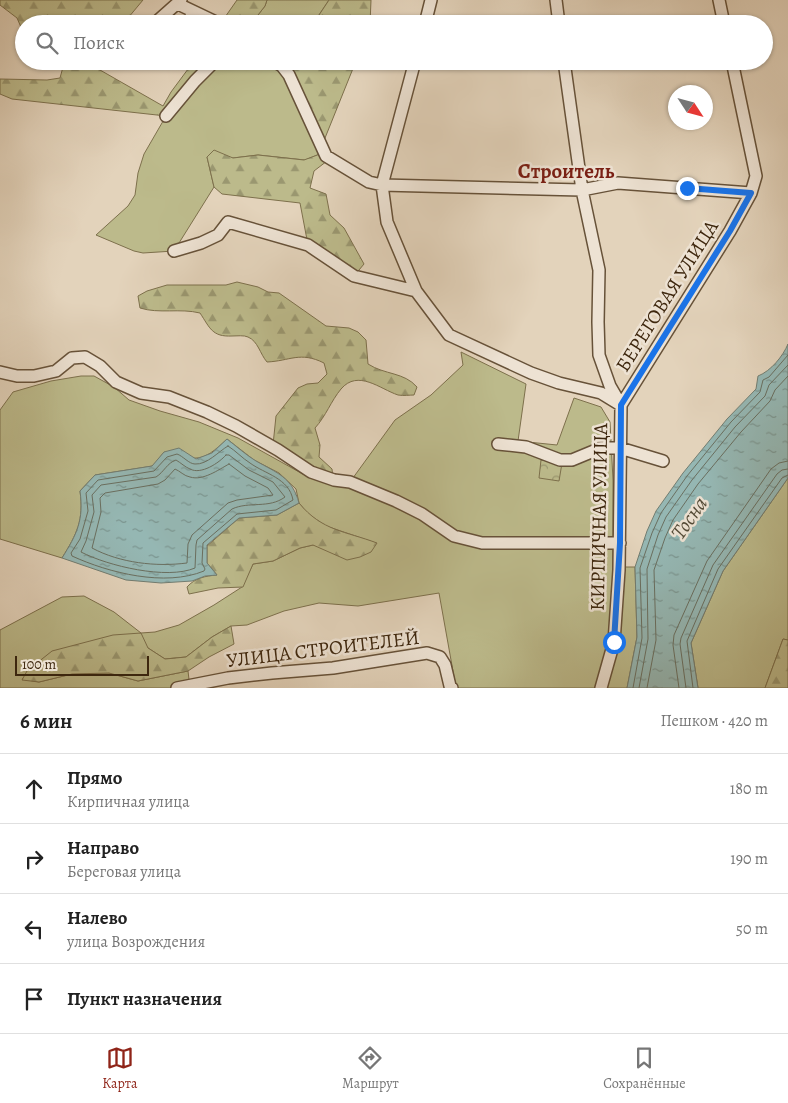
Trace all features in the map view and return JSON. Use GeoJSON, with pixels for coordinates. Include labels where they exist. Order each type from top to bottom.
{"type":"FeatureCollection","features":[{"type":"Feature","properties":{"kind":"street"},"geometry":{"type":"LineString","coordinates":[[428,15],[432,0]]}},
{"type":"Feature","properties":{"kind":"street"},"geometry":{"type":"LineString","coordinates":[[556,0],[558,15]]}},
{"type":"Feature","properties":{"kind":"street"},"geometry":{"type":"LineString","coordinates":[[720,0],[722,15]]}},
{"type":"Feature","properties":{"kind":"street"},"geometry":{"type":"LineString","coordinates":[[164,15],[179,2],[200,15]]}},
{"type":"Feature","properties":{"kind":"street"},"geometry":{"type":"LineString","coordinates":[[166,116],[206,70]]}},
{"type":"Feature","properties":{"kind":"street"},"geometry":{"type":"LineString","coordinates":[[285,70],[326,156],[369,182],[382,185],[582,190],[618,183],[751,193]]}},
{"type":"Feature","properties":{"kind":"street"},"geometry":{"type":"LineString","coordinates":[[413,70],[382,185],[387,222],[416,291],[448,335],[531,373],[559,384],[601,393],[621,405]]}},
{"type":"Feature","properties":{"kind":"street"},"geometry":{"type":"LineString","coordinates":[[565,70],[582,190],[599,270],[598,322],[600,355],[610,386],[621,405]]}},
{"type":"Feature","properties":{"kind":"street","name":"БЕРЕГОВАЯ УЛИЦА"},"geometry":{"type":"LineString","coordinates":[[621,405],[730,231],[751,193],[756,176],[734,70]]}},
{"type":"Feature","properties":{"kind":"street"},"geometry":{"type":"LineString","coordinates":[[174,251],[201,243],[218,235],[228,222],[308,245],[354,276],[416,291]]}},
{"type":"Feature","properties":{"kind":"street"},"geometry":{"type":"LineString","coordinates":[[0,372],[17,376],[34,376],[56,371],[72,358],[85,357],[100,366],[116,382],[141,393],[169,397],[207,412],[278,450],[311,472],[334,480],[350,482],[396,501],[422,514],[454,536],[482,542],[620,543]]}},
{"type":"Feature","properties":{"kind":"street","name":"КИРПИЧНАЯ УЛИЦА"},"geometry":{"type":"LineString","coordinates":[[601,688],[614,642],[620,543],[621,405]]}},
{"type":"Feature","properties":{"kind":"street"},"geometry":{"type":"LineString","coordinates":[[498,444],[526,447],[560,460],[572,460],[601,448],[620,448],[663,460]]}},
{"type":"Feature","properties":{"kind":"street","name":"УЛИЦА СТРОИТЕЛЕЙ"},"geometry":{"type":"LineString","coordinates":[[177,688],[272,672],[333,668],[427,654],[440,657],[445,665],[452,688]]}},
{"type":"Feature","properties":{"kind":"green space"},"geometry":{"type":"Polygon","coordinates":[[[0,0],[143,0],[130,15],[15,16],[0,5],[0,0]]]}},
{"type":"Feature","properties":{"kind":"green space"},"geometry":{"type":"Polygon","coordinates":[[[237,0],[267,0],[258,15],[226,15],[237,0]]]}},
{"type":"Feature","properties":{"kind":"green space"},"geometry":{"type":"Polygon","coordinates":[[[267,0],[329,0],[319,15],[258,15],[267,0]]]}},
{"type":"Feature","properties":{"kind":"green space"},"geometry":{"type":"Polygon","coordinates":[[[329,0],[371,0],[370,15],[319,15],[329,0]]]}},
{"type":"Feature","properties":{"kind":"green space"},"geometry":{"type":"Polygon","coordinates":[[[62,70],[100,70],[163,106],[187,70],[207,70],[166,116],[12,99],[0,94],[0,79],[47,80],[60,78],[62,70]]]}},
{"type":"Feature","properties":{"kind":"green space"},"geometry":{"type":"Polygon","coordinates":[[[210,70],[280,70],[286,77],[320,154],[305,160],[258,155],[233,158],[207,157],[214,187],[174,251],[143,253],[134,251],[96,235],[128,206],[135,195],[138,173],[144,154],[166,116],[210,70]]]}},
{"type":"Feature","properties":{"kind":"green space"},"geometry":{"type":"Polygon","coordinates":[[[285,70],[352,70],[323,143],[285,70]]]}},
{"type":"Feature","properties":{"kind":"green space"},"geometry":{"type":"Polygon","coordinates":[[[214,150],[233,158],[258,155],[304,160],[320,154],[327,161],[314,171],[310,188],[326,194],[330,215],[344,228],[364,264],[354,276],[308,245],[300,203],[222,194],[214,187],[207,157],[214,150]]]}},
{"type":"Feature","properties":{"kind":"green space"},"geometry":{"type":"Polygon","coordinates":[[[237,282],[258,287],[268,292],[279,293],[326,326],[349,328],[358,332],[366,340],[368,364],[374,368],[400,376],[417,387],[414,395],[398,395],[377,385],[362,381],[348,383],[341,389],[315,428],[320,445],[319,457],[332,469],[333,478],[273,445],[276,416],[298,388],[307,384],[318,383],[327,374],[324,363],[316,359],[301,357],[267,362],[251,339],[245,336],[220,335],[212,331],[200,313],[155,311],[140,308],[138,296],[167,285],[226,285],[237,282]]]}},
{"type":"Feature","properties":{"kind":"green space"},"geometry":{"type":"Polygon","coordinates":[[[461,352],[526,384],[518,441],[557,445],[574,398],[601,407],[610,422],[613,480],[613,567],[635,567],[637,637],[627,688],[456,688],[439,593],[358,606],[319,603],[284,611],[247,625],[231,626],[212,637],[186,657],[165,659],[148,648],[22,679],[39,682],[72,674],[109,673],[138,681],[188,671],[190,688],[0,688],[0,630],[62,597],[84,596],[114,612],[141,633],[155,632],[179,625],[242,587],[253,564],[273,561],[300,548],[313,545],[376,543],[326,526],[308,514],[299,503],[296,489],[279,473],[254,460],[227,439],[211,453],[198,458],[164,452],[153,466],[95,475],[80,491],[80,519],[72,541],[62,558],[0,539],[0,410],[13,392],[51,381],[81,376],[94,376],[114,387],[129,400],[199,422],[238,438],[310,478],[350,482],[395,420],[431,395],[463,365],[461,352]]]}},
{"type":"Feature","properties":{"kind":"green space"},"geometry":{"type":"Polygon","coordinates":[[[541,460],[562,463],[559,481],[539,478],[541,460]]]}},
{"type":"Feature","properties":{"kind":"green space"},"geometry":{"type":"Polygon","coordinates":[[[788,478],[788,640],[783,639],[765,688],[698,688],[691,643],[723,571],[788,478]]]}},
{"type":"Feature","properties":{"kind":"green space"},"geometry":{"type":"Polygon","coordinates":[[[299,503],[325,525],[377,543],[371,552],[347,560],[313,545],[300,548],[273,561],[253,564],[243,587],[218,588],[189,594],[187,587],[193,581],[217,575],[207,563],[207,546],[239,518],[277,515],[299,503]]]}},
{"type":"Feature","properties":{"kind":"green space"},"geometry":{"type":"Polygon","coordinates":[[[231,626],[234,644],[188,671],[138,681],[109,673],[72,674],[39,682],[22,680],[27,671],[52,651],[113,635],[141,633],[148,648],[165,659],[186,657],[212,637],[231,626]]]}},
{"type":"Feature","properties":{"kind":"green space"},"geometry":{"type":"Polygon","coordinates":[[[783,639],[788,640],[788,688],[765,688],[783,639]]]}},
{"type":"Feature","properties":{"kind":"water","name":"Тосна"},"geometry":{"type":"Polygon","coordinates":[[[788,344],[788,478],[723,571],[691,643],[698,688],[627,688],[637,637],[635,567],[656,511],[683,473],[727,419],[756,389],[758,376],[776,363],[788,344]]]}},
{"type":"Feature","properties":{"kind":"water"},"geometry":{"type":"Polygon","coordinates":[[[227,439],[252,459],[288,481],[299,503],[277,515],[239,518],[207,545],[207,563],[217,575],[205,576],[192,581],[161,583],[126,580],[62,558],[72,541],[80,519],[80,491],[95,475],[152,466],[164,452],[179,448],[196,459],[212,453],[227,439]]]}},
{"type":"Feature","properties":{"kind":"district","name":"Строитель"},"geometry":{"type":"Point","coordinates":[566,171]}},
{"type":"Feature","properties":{"kind":"route"},"geometry":{"type":"LineString","coordinates":[[614,642],[620,543],[621,405],[730,231],[751,193],[687,188]]}}]}
